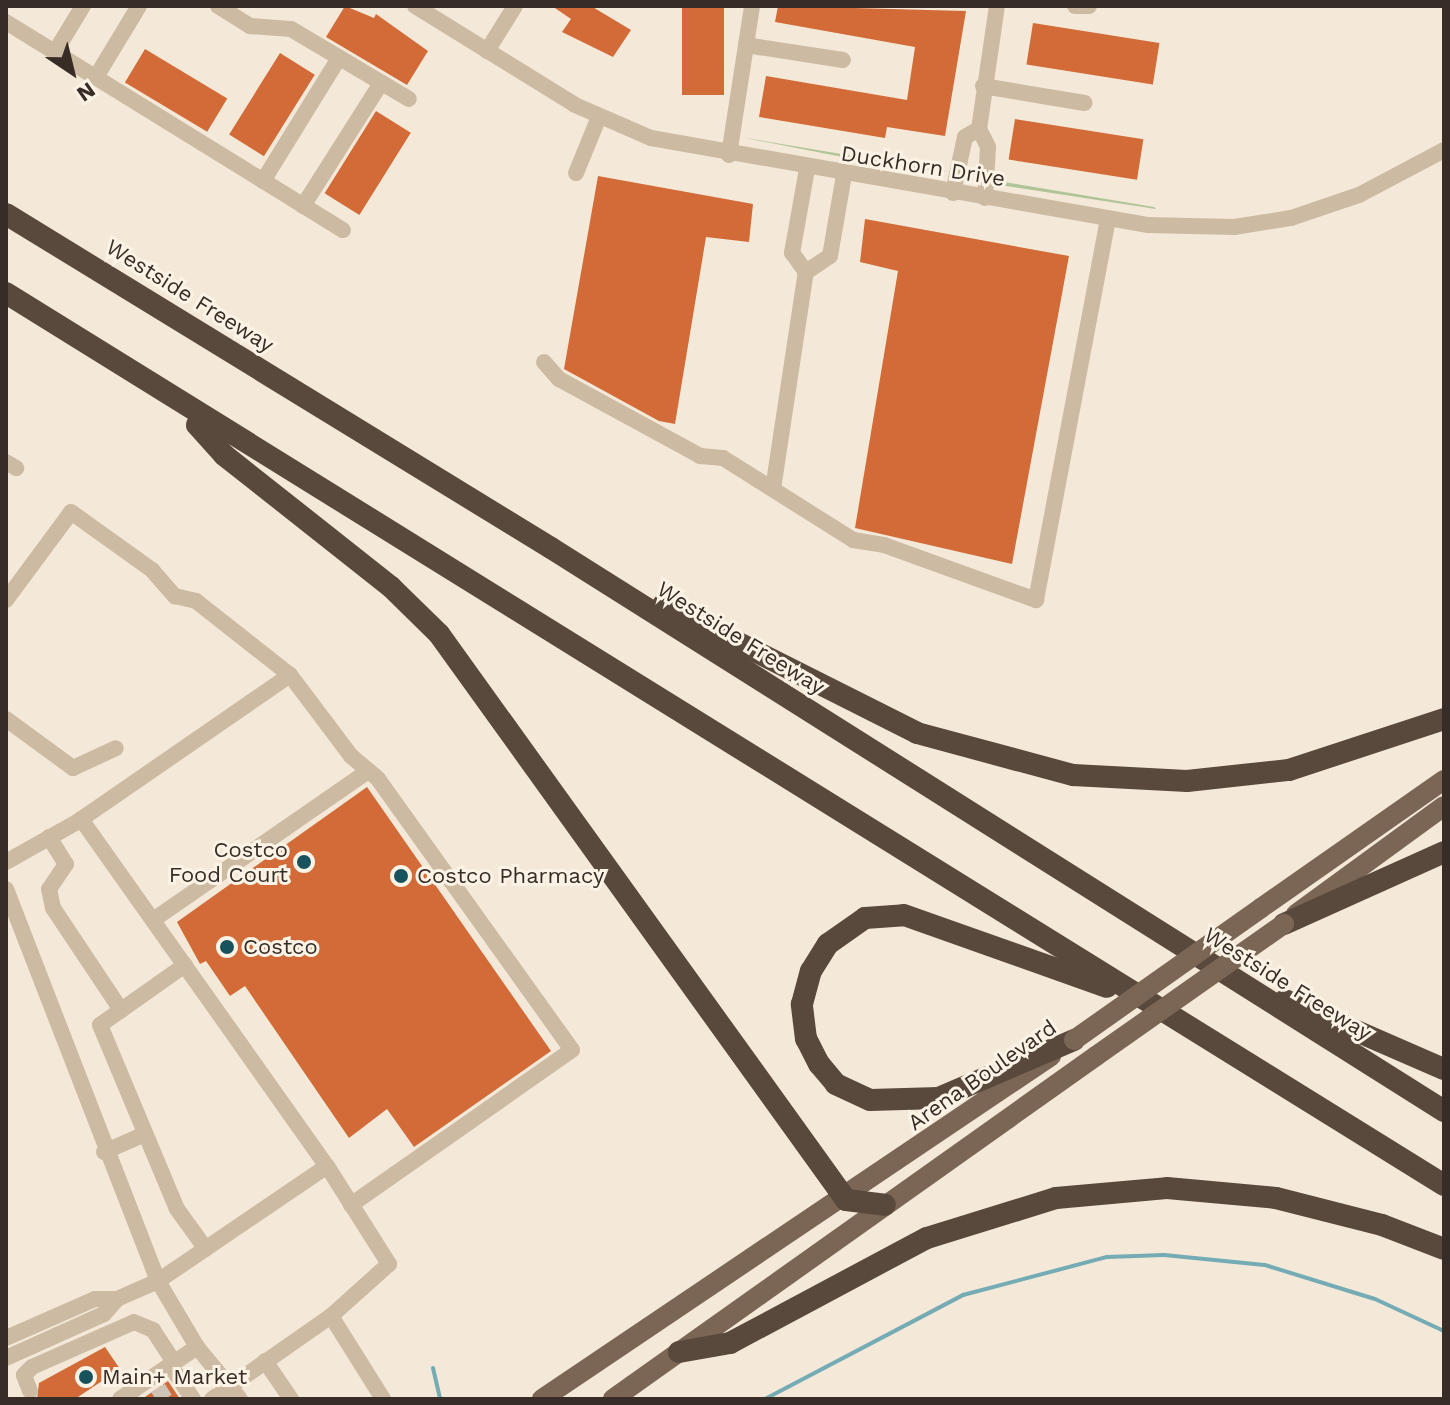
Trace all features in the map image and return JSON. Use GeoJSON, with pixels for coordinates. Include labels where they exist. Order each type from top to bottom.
{"type":"FeatureCollection","features":[{"type":"Feature","properties":{"kind":"highway","name":"Westside Freeway"},"geometry":{"type":"LineString","coordinates":[[6,214],[551,548],[1204,964],[1444,1111]]}},
{"type":"Feature","properties":{"kind":"highway"},"geometry":{"type":"LineString","coordinates":[[6,293],[180,406],[1444,1185]]}},
{"type":"Feature","properties":{"kind":"highway"},"geometry":{"type":"LineString","coordinates":[[180,406],[224,455],[391,587],[439,634],[846,1200],[885,1205]]}},
{"type":"Feature","properties":{"kind":"highway"},"geometry":{"type":"LineString","coordinates":[[551,548],[917,733],[1037,769],[1111,779],[1239,778],[1336,759],[1444,719]]}},
{"type":"Feature","properties":{"kind":"highway"},"geometry":{"type":"LineString","coordinates":[[1284,924],[1444,852]]}},
{"type":"Feature","properties":{"kind":"highway"},"geometry":{"type":"LineString","coordinates":[[1074,1040],[939,1098],[870,1100],[836,1084],[819,1064],[806,1039],[802,1004],[811,971],[828,944],[865,918],[904,915],[1150,1002]]}},
{"type":"Feature","properties":{"kind":"highway"},"geometry":{"type":"LineString","coordinates":[[1204,964],[1444,1069]]}},
{"type":"Feature","properties":{"kind":"highway"},"geometry":{"type":"LineString","coordinates":[[679,1352],[730,1343],[927,1238],[1056,1198],[1167,1188],[1276,1198],[1330,1209],[1444,1249]]}},
{"type":"Feature","properties":{"kind":"main road","name":"Arena Boulevard"},"geometry":{"type":"LineString","coordinates":[[542,1399],[790,1230],[846,1200],[1444,780]]}},
{"type":"Feature","properties":{"kind":"main road"},"geometry":{"type":"LineString","coordinates":[[613,1399],[1284,924],[1444,806]]}},
{"type":"Feature","properties":{"kind":"street"},"geometry":{"type":"LineString","coordinates":[[55,52],[83,6]]}},
{"type":"Feature","properties":{"kind":"street"},"geometry":{"type":"LineString","coordinates":[[96,77],[139,6]]}},
{"type":"Feature","properties":{"kind":"street"},"geometry":{"type":"LineString","coordinates":[[218,6],[250,26],[291,29],[409,99]]}},
{"type":"Feature","properties":{"kind":"street","name":"Duckhorn Drive"},"geometry":{"type":"LineString","coordinates":[[415,6],[599,117],[651,138],[807,169],[1108,219],[1206,229],[1277,221],[1359,195],[1444,150]]}},
{"type":"Feature","properties":{"kind":"street"},"geometry":{"type":"LineString","coordinates":[[487,51],[515,6]]}},
{"type":"Feature","properties":{"kind":"street"},"geometry":{"type":"LineString","coordinates":[[729,155],[752,6]]}},
{"type":"Feature","properties":{"kind":"street"},"geometry":{"type":"LineString","coordinates":[[985,198],[988,147],[979,129],[997,6]]}},
{"type":"Feature","properties":{"kind":"street"},"geometry":{"type":"LineString","coordinates":[[1075,6],[1089,6]]}},
{"type":"Feature","properties":{"kind":"street"},"geometry":{"type":"LineString","coordinates":[[6,22],[343,230]]}},
{"type":"Feature","properties":{"kind":"street"},"geometry":{"type":"LineString","coordinates":[[746,45],[843,60]]}},
{"type":"Feature","properties":{"kind":"street"},"geometry":{"type":"LineString","coordinates":[[263,181],[339,58]]}},
{"type":"Feature","properties":{"kind":"street"},"geometry":{"type":"LineString","coordinates":[[303,206],[381,83]]}},
{"type":"Feature","properties":{"kind":"street"},"geometry":{"type":"LineString","coordinates":[[983,86],[1085,103]]}},
{"type":"Feature","properties":{"kind":"street"},"geometry":{"type":"LineString","coordinates":[[576,173],[599,117]]}},
{"type":"Feature","properties":{"kind":"street"},"geometry":{"type":"LineString","coordinates":[[953,193],[965,137],[979,129]]}},
{"type":"Feature","properties":{"kind":"street"},"geometry":{"type":"LineString","coordinates":[[773,489],[806,272],[792,253],[807,169]]}},
{"type":"Feature","properties":{"kind":"street"},"geometry":{"type":"LineString","coordinates":[[806,272],[830,256],[844,175]]}},
{"type":"Feature","properties":{"kind":"street"},"geometry":{"type":"LineString","coordinates":[[544,362],[559,379],[700,456],[723,458],[853,540],[884,545],[1036,600],[1108,219]]}},
{"type":"Feature","properties":{"kind":"street"},"geometry":{"type":"LineString","coordinates":[[6,600],[71,512],[152,570],[175,596],[196,601],[290,675],[368,771],[572,1050],[351,1205]]}},
{"type":"Feature","properties":{"kind":"street"},"geometry":{"type":"LineString","coordinates":[[6,862],[81,819],[290,675]]}},
{"type":"Feature","properties":{"kind":"street"},"geometry":{"type":"LineString","coordinates":[[6,719],[73,768],[116,748]]}},
{"type":"Feature","properties":{"kind":"street"},"geometry":{"type":"LineString","coordinates":[[153,920],[368,771]]}},
{"type":"Feature","properties":{"kind":"street"},"geometry":{"type":"LineString","coordinates":[[81,819],[327,1166],[389,1264],[331,1316],[265,1361],[234,1393],[212,1399]]}},
{"type":"Feature","properties":{"kind":"street"},"geometry":{"type":"LineString","coordinates":[[49,837],[66,864],[49,889],[53,908],[121,1010]]}},
{"type":"Feature","properties":{"kind":"street"},"geometry":{"type":"LineString","coordinates":[[6,889],[104,1152],[158,1281],[197,1347],[234,1393]]}},
{"type":"Feature","properties":{"kind":"street"},"geometry":{"type":"LineString","coordinates":[[185,965],[100,1025],[177,1209],[206,1249]]}},
{"type":"Feature","properties":{"kind":"street"},"geometry":{"type":"LineString","coordinates":[[104,1152],[145,1134]]}},
{"type":"Feature","properties":{"kind":"street"},"geometry":{"type":"LineString","coordinates":[[6,1338],[95,1299],[117,1299],[158,1281],[327,1166]]}},
{"type":"Feature","properties":{"kind":"street"},"geometry":{"type":"LineString","coordinates":[[6,1358],[104,1314],[117,1299]]}},
{"type":"Feature","properties":{"kind":"street"},"geometry":{"type":"LineString","coordinates":[[331,1316],[370,1373],[383,1399]]}},
{"type":"Feature","properties":{"kind":"street"},"geometry":{"type":"LineString","coordinates":[[30,1391],[24,1375],[32,1367],[134,1322],[153,1330],[193,1399]]}},
{"type":"Feature","properties":{"kind":"street"},"geometry":{"type":"LineString","coordinates":[[128,1397],[154,1383],[172,1364],[197,1347]]}},
{"type":"Feature","properties":{"kind":"street"},"geometry":{"type":"LineString","coordinates":[[265,1361],[291,1399]]}},
{"type":"Feature","properties":{"kind":"street"},"geometry":{"type":"LineString","coordinates":[[276,1399],[278,1381]]}},
{"type":"Feature","properties":{"kind":"green space"},"geometry":{"type":"Polygon","coordinates":[[[740,137],[949,172],[889,166],[740,137]]]}},
{"type":"Feature","properties":{"kind":"green space"},"geometry":{"type":"Polygon","coordinates":[[[992,180],[1154,207],[1156,209],[993,184],[992,180]]]}},
{"type":"Feature","properties":{"kind":"building"},"geometry":{"type":"Polygon","coordinates":[[[345,6],[374,18],[376,14],[428,51],[407,85],[326,37],[345,6]]]}},
{"type":"Feature","properties":{"kind":"building"},"geometry":{"type":"Polygon","coordinates":[[[552,6],[591,6],[631,30],[613,57],[562,32],[571,19],[552,6]]]}},
{"type":"Feature","properties":{"kind":"building"},"geometry":{"type":"Polygon","coordinates":[[[682,6],[724,6],[724,95],[682,95],[682,6]]]}},
{"type":"Feature","properties":{"kind":"building"},"geometry":{"type":"Polygon","coordinates":[[[778,6],[966,11],[945,136],[887,127],[885,138],[759,117],[766,76],[907,100],[915,47],[775,22],[778,6]]]}},
{"type":"Feature","properties":{"kind":"building"},"geometry":{"type":"Polygon","coordinates":[[[1033,23],[1159,43],[1153,85],[1026,64],[1033,23]]]}},
{"type":"Feature","properties":{"kind":"building"},"geometry":{"type":"Polygon","coordinates":[[[145,49],[227,98],[207,132],[125,82],[145,49]]]}},
{"type":"Feature","properties":{"kind":"building"},"geometry":{"type":"Polygon","coordinates":[[[280,53],[315,75],[264,156],[229,134],[280,53]]]}},
{"type":"Feature","properties":{"kind":"building"},"geometry":{"type":"Polygon","coordinates":[[[376,111],[411,133],[359,215],[325,193],[376,111]]]}},
{"type":"Feature","properties":{"kind":"building"},"geometry":{"type":"Polygon","coordinates":[[[1015,119],[1143,139],[1137,180],[1009,159],[1015,119]]]}},
{"type":"Feature","properties":{"kind":"building"},"geometry":{"type":"Polygon","coordinates":[[[598,176],[753,204],[749,242],[706,237],[675,424],[659,421],[564,369],[598,176]]]}},
{"type":"Feature","properties":{"kind":"building"},"geometry":{"type":"Polygon","coordinates":[[[865,219],[1069,256],[1012,564],[855,528],[898,271],[860,262],[865,219]]]}},
{"type":"Feature","properties":{"kind":"building"},"geometry":{"type":"Polygon","coordinates":[[[367,787],[551,1051],[414,1147],[387,1109],[349,1138],[245,986],[230,996],[206,961],[200,964],[177,922],[367,787]]]}},
{"type":"Feature","properties":{"kind":"building"},"geometry":{"type":"Polygon","coordinates":[[[105,1347],[120,1369],[75,1399],[37,1399],[39,1383],[105,1347]]]}},
{"type":"Feature","properties":{"kind":"building"},"geometry":{"type":"Polygon","coordinates":[[[168,1381],[180,1399],[142,1399],[158,1388],[168,1381]]]}},
{"type":"Feature","properties":{"kind":"waterway"},"geometry":{"type":"LineString","coordinates":[[765,1399],[963,1295],[1107,1257],[1164,1255],[1265,1265],[1375,1299],[1444,1331]]}},
{"type":"Feature","properties":{"kind":"waterway"},"geometry":{"type":"LineString","coordinates":[[433,1368],[440,1398]]}},
{"type":"Feature","properties":{"kind":"tunnel"},"geometry":{"type":"LineString","coordinates":[[158,1388],[165,1399]]}},
{"type":"Feature","properties":{"kind":"place","name":"Costco Food Court"},"geometry":{"type":"Point","coordinates":[304,862]}},
{"type":"Feature","properties":{"kind":"place","name":"Costco Pharmacy"},"geometry":{"type":"Point","coordinates":[401,876]}},
{"type":"Feature","properties":{"kind":"place","name":"Costco"},"geometry":{"type":"Point","coordinates":[227,947]}},
{"type":"Feature","properties":{"kind":"place","name":"Main+ Market"},"geometry":{"type":"Point","coordinates":[86,1377]}}]}
